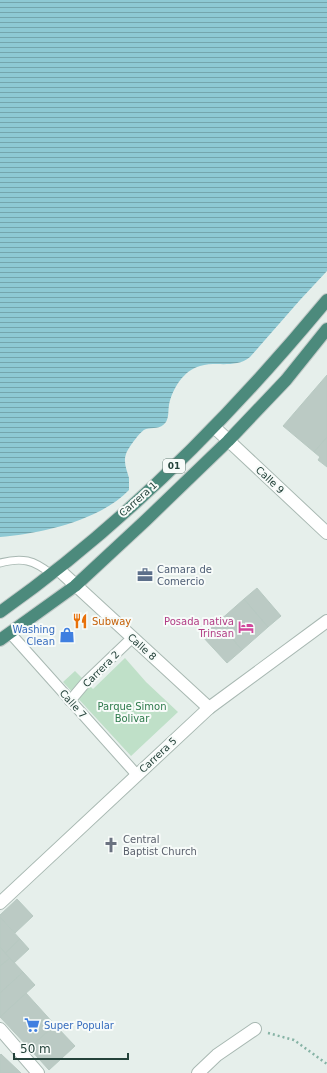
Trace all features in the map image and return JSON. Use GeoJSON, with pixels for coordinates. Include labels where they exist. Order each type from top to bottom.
{"type":"FeatureCollection","features":[{"type":"Feature","properties":{"kind":"highway","name":"Carrera 1"},"geometry":{"type":"LineString","coordinates":[[0,612],[54,572],[135,503],[214,427],[294,339],[327,300]]}},
{"type":"Feature","properties":{"kind":"highway","name":"Carrera 1"},"geometry":{"type":"LineString","coordinates":[[5,637],[75,586],[145,521],[228,441],[286,380],[327,329]]}},
{"type":"Feature","properties":{"kind":"street","name":"Calle 9"},"geometry":{"type":"LineString","coordinates":[[214,427],[327,533]]}},
{"type":"Feature","properties":{"kind":"street","name":"Calle 8"},"geometry":{"type":"LineString","coordinates":[[54,572],[75,586],[209,708]]}},
{"type":"Feature","properties":{"kind":"street","name":"Carrera 5"},"geometry":{"type":"LineString","coordinates":[[0,903],[209,708],[327,620]]}},
{"type":"Feature","properties":{"kind":"street","name":"Calle 7"},"geometry":{"type":"LineString","coordinates":[[5,637],[70,701],[137,775]]}},
{"type":"Feature","properties":{"kind":"street","name":"Carrera 2"},"geometry":{"type":"LineString","coordinates":[[70,701],[86,682],[132,638]]}},
{"type":"Feature","properties":{"kind":"street"},"geometry":{"type":"LineString","coordinates":[[0,1029],[38,1073]]}},
{"type":"Feature","properties":{"kind":"street"},"geometry":{"type":"LineString","coordinates":[[198,1073],[218,1055],[255,1029]]}},
{"type":"Feature","properties":{"kind":"lane"},"geometry":{"type":"LineString","coordinates":[[0,563],[12,560],[31,562],[54,572]]}},
{"type":"Feature","properties":{"kind":"path"},"geometry":{"type":"LineString","coordinates":[[255,1029],[294,1040],[327,1064]]}},
{"type":"Feature","properties":{"kind":"green space","name":"Parque Simon Bolivar"},"geometry":{"type":"Polygon","coordinates":[[[125,658],[146,682],[178,712],[131,756],[63,682],[75,671],[93,689],[125,658]]]}},
{"type":"Feature","properties":{"kind":"water"},"geometry":{"type":"Polygon","coordinates":[[[0,0],[327,0],[327,271],[250,357],[238,363],[200,366],[194,368],[184,376],[173,393],[169,405],[168,416],[164,425],[149,428],[141,432],[127,451],[125,460],[129,478],[129,490],[117,501],[103,510],[69,524],[33,533],[0,537],[0,0]]]}},
{"type":"Feature","properties":{"kind":"building"},"geometry":{"type":"Polygon","coordinates":[[[327,375],[327,437],[314,452],[283,426],[327,375]]]}},
{"type":"Feature","properties":{"kind":"building"},"geometry":{"type":"Polygon","coordinates":[[[327,437],[327,467],[318,460],[320,457],[314,452],[327,437]]]}},
{"type":"Feature","properties":{"kind":"building"},"geometry":{"type":"Polygon","coordinates":[[[257,588],[281,616],[268,627],[244,599],[257,588]]]}},
{"type":"Feature","properties":{"kind":"building"},"geometry":{"type":"Polygon","coordinates":[[[244,599],[268,627],[242,650],[218,622],[244,599]]]}},
{"type":"Feature","properties":{"kind":"building"},"geometry":{"type":"Polygon","coordinates":[[[218,622],[242,650],[227,663],[202,636],[218,622]]]}},
{"type":"Feature","properties":{"kind":"building"},"geometry":{"type":"Polygon","coordinates":[[[17,899],[33,916],[15,933],[0,917],[0,915],[17,899]]]}},
{"type":"Feature","properties":{"kind":"building"},"geometry":{"type":"Polygon","coordinates":[[[0,917],[20,939],[5,953],[0,947],[0,917]]]}},
{"type":"Feature","properties":{"kind":"building"},"geometry":{"type":"Polygon","coordinates":[[[20,939],[29,949],[14,963],[5,953],[20,939]]]}},
{"type":"Feature","properties":{"kind":"building"},"geometry":{"type":"Polygon","coordinates":[[[0,947],[10,958],[0,966],[0,947]]]}},
{"type":"Feature","properties":{"kind":"building"},"geometry":{"type":"Polygon","coordinates":[[[10,958],[23,972],[0,993],[0,966],[10,958]]]}},
{"type":"Feature","properties":{"kind":"building"},"geometry":{"type":"Polygon","coordinates":[[[23,972],[35,985],[0,1017],[0,993],[23,972]]]}},
{"type":"Feature","properties":{"kind":"building"},"geometry":{"type":"Polygon","coordinates":[[[26,993],[55,1025],[29,1048],[0,1017],[26,993]]]}},
{"type":"Feature","properties":{"kind":"building"},"geometry":{"type":"Polygon","coordinates":[[[55,1025],[75,1046],[49,1070],[29,1048],[55,1025]]]}},
{"type":"Feature","properties":{"kind":"building"},"geometry":{"type":"Polygon","coordinates":[[[1,1054],[21,1073],[0,1073],[1,1054]]]}},
{"type":"Feature","properties":{"kind":"place","name":"Camara de Comercio"},"geometry":{"type":"Point","coordinates":[145,575]}},
{"type":"Feature","properties":{"kind":"place","name":"Subway"},"geometry":{"type":"Point","coordinates":[80,621]}},
{"type":"Feature","properties":{"kind":"place","name":"Posada nativa Trinsan"},"geometry":{"type":"Point","coordinates":[246,627]}},
{"type":"Feature","properties":{"kind":"place","name":"Washing Clean"},"geometry":{"type":"Point","coordinates":[67,635]}},
{"type":"Feature","properties":{"kind":"place","name":"Central Baptist Church"},"geometry":{"type":"Point","coordinates":[111,845]}},
{"type":"Feature","properties":{"kind":"place","name":"Super Popular"},"geometry":{"type":"Point","coordinates":[32,1025]}}]}
